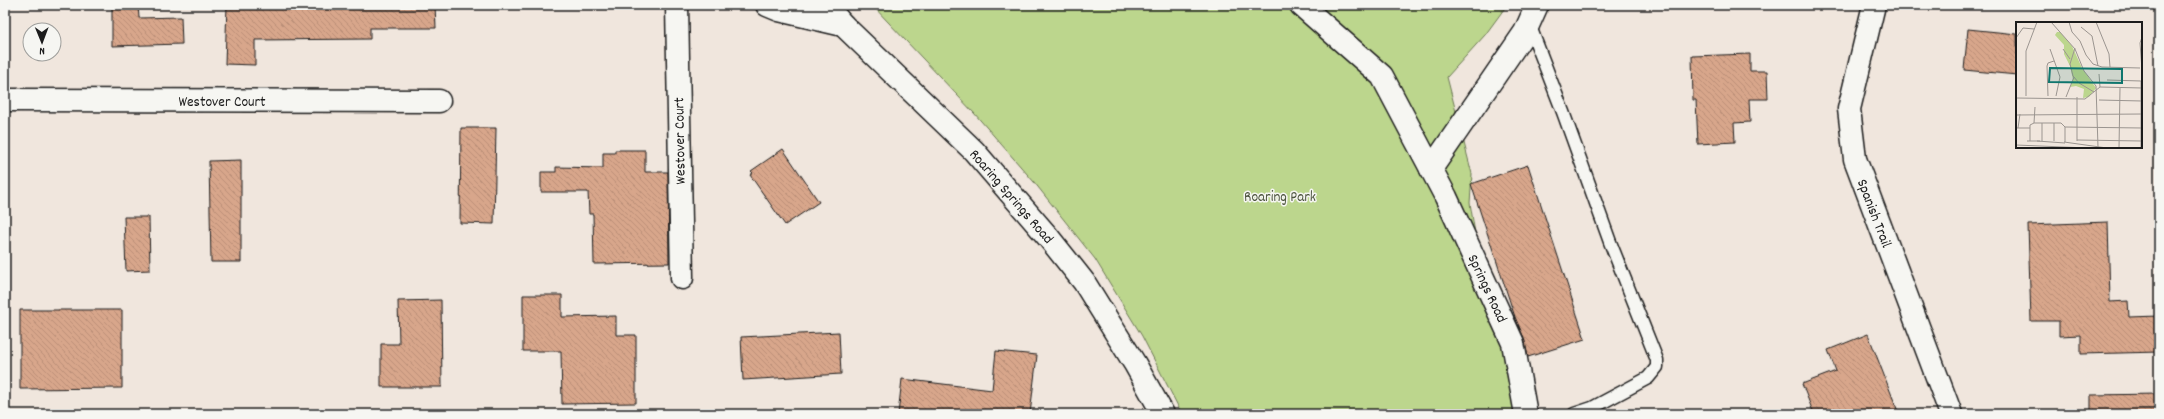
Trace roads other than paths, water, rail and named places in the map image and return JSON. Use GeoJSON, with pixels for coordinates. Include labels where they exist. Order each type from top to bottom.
{"type":"FeatureCollection","features":[{"type":"Feature","properties":{"kind":"street","name":"Westover Court"},"geometry":{"type":"LineString","coordinates":[[677,5],[682,278]]}},
{"type":"Feature","properties":{"kind":"street"},"geometry":{"type":"LineString","coordinates":[[767,5],[779,10],[843,25]]}},
{"type":"Feature","properties":{"kind":"street","name":"Roaring Springs Road"},"geometry":{"type":"LineString","coordinates":[[826,5],[843,25],[974,151],[1049,238],[1084,282],[1163,414]]}},
{"type":"Feature","properties":{"kind":"street","name":"Springs Road"},"geometry":{"type":"LineString","coordinates":[[1301,5],[1382,76],[1446,198],[1513,343],[1526,414]]}},
{"type":"Feature","properties":{"kind":"street","name":"Spanish Trail"},"geometry":{"type":"LineString","coordinates":[[1874,5],[1849,110],[1855,159],[1952,414]]}},
{"type":"Feature","properties":{"kind":"street"},"geometry":{"type":"LineString","coordinates":[[1431,169],[1525,32],[1533,14]]}},
{"type":"Feature","properties":{"kind":"street","name":"Westover Court"},"geometry":{"type":"LineString","coordinates":[[5,100],[439,101]]}},
{"type":"Feature","properties":{"kind":"lane"},"geometry":{"type":"LineString","coordinates":[[1533,14],[1563,112],[1610,242],[1657,360],[1657,367],[1648,378],[1592,408],[1574,414]]}},
{"type":"Feature","properties":{"kind":"park label","name":"Roaring Park"},"geometry":{"type":"Point","coordinates":[1280,196]}}]}
